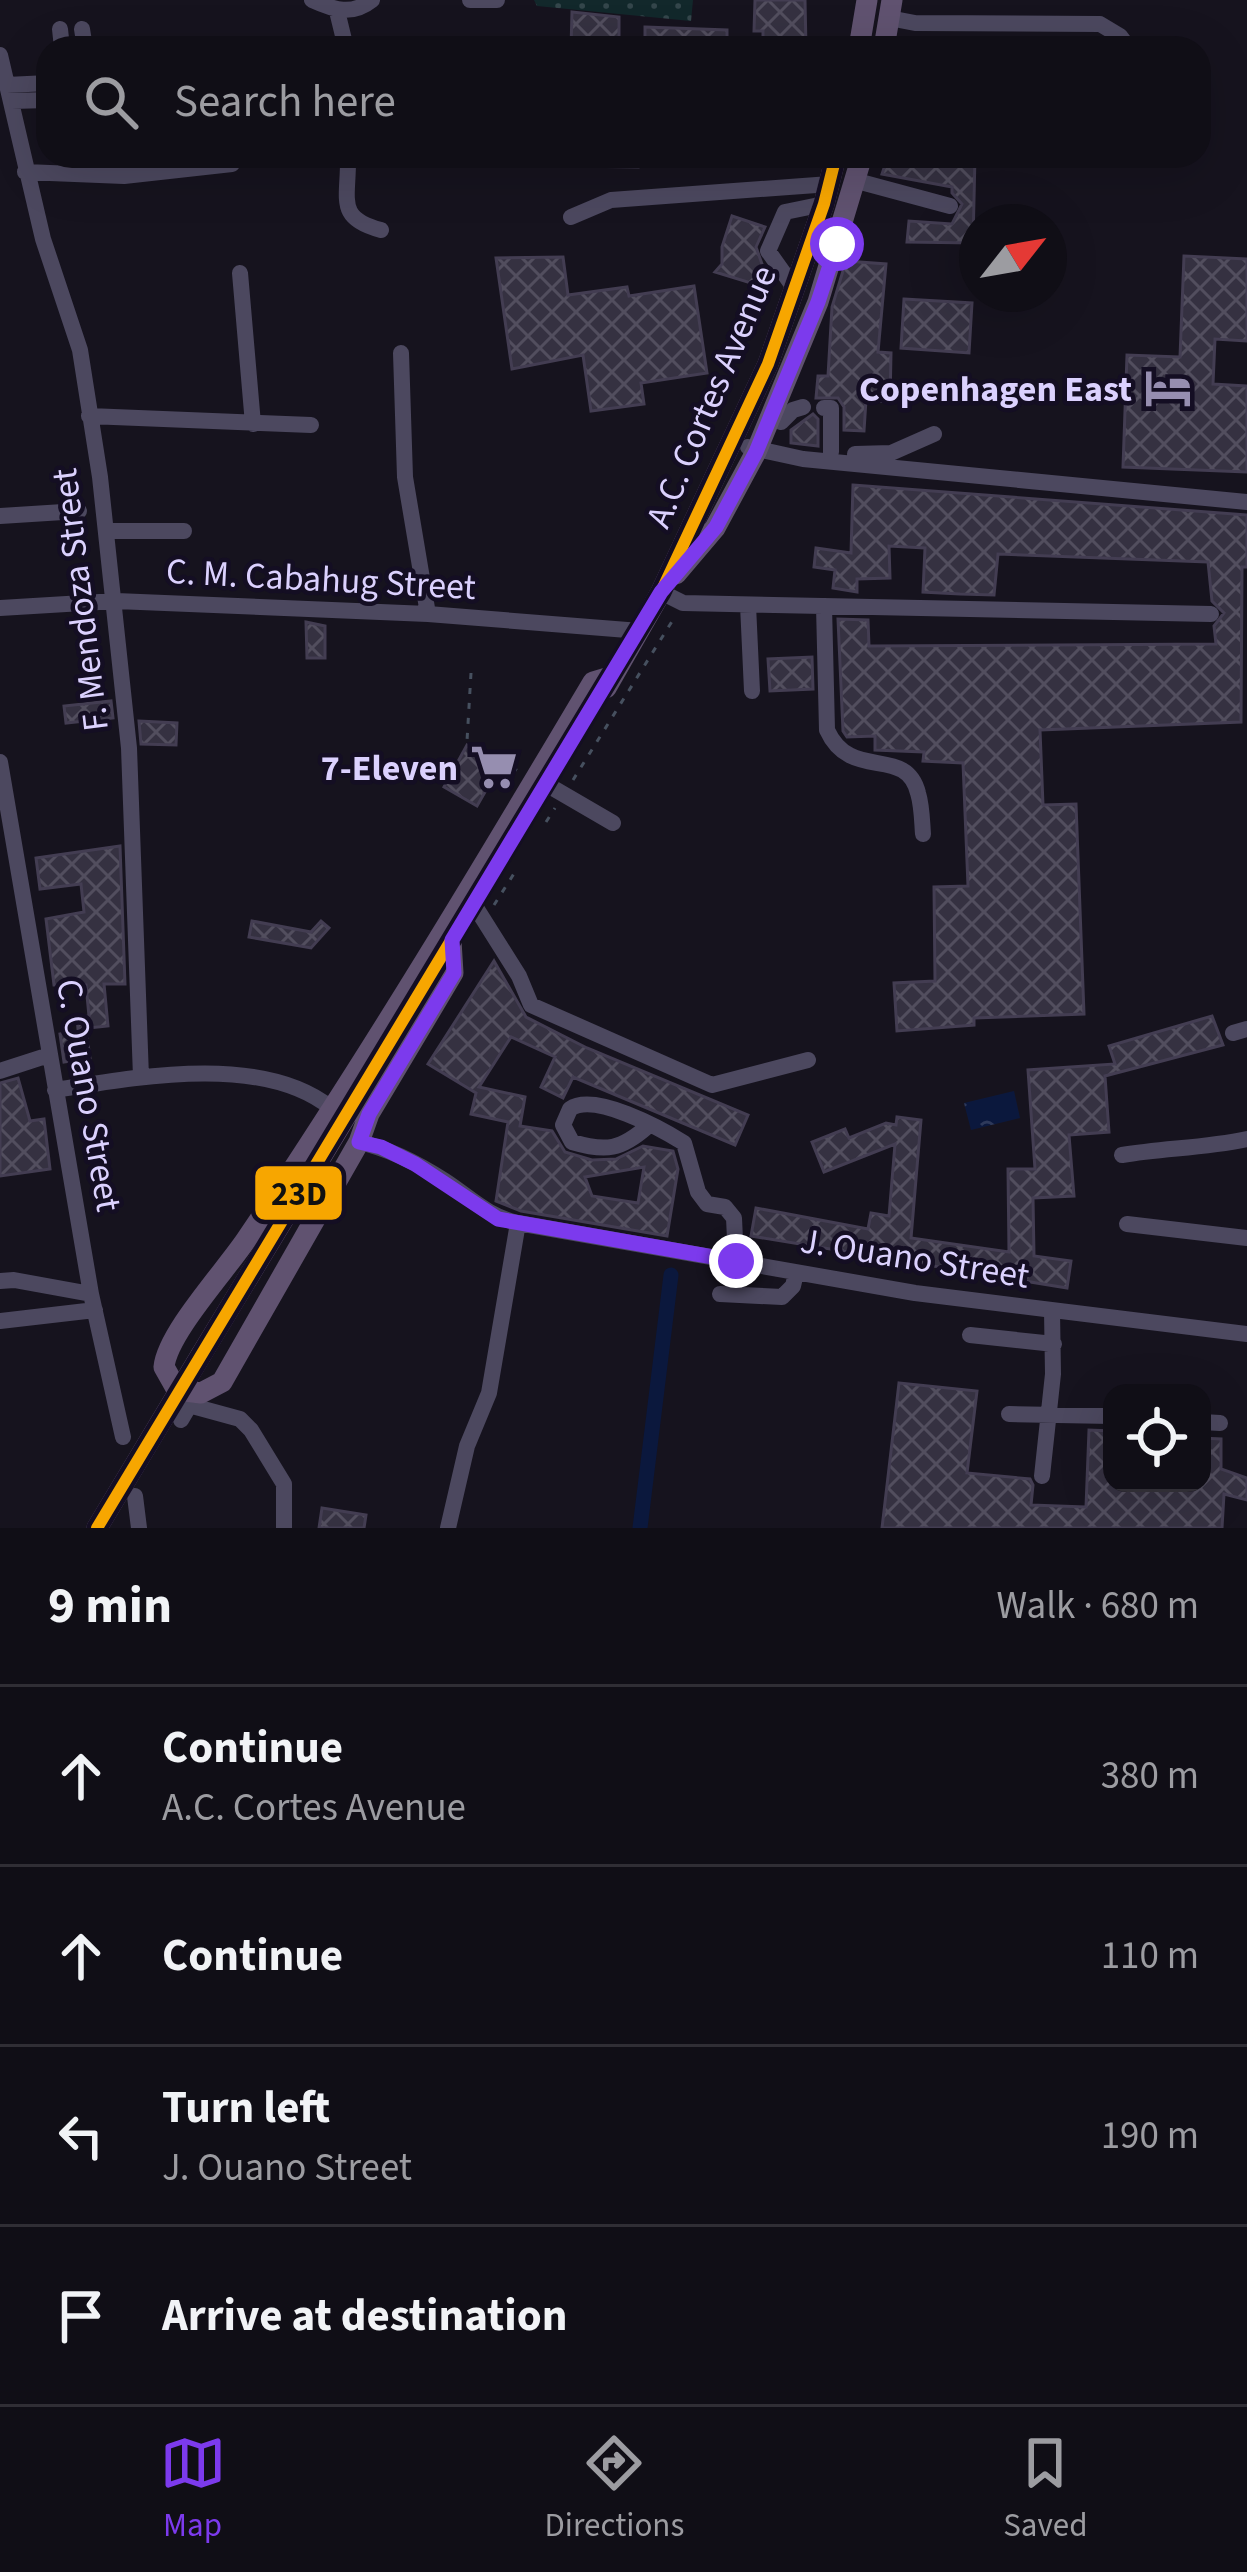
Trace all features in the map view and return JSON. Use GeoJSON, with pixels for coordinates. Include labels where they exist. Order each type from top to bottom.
{"type":"FeatureCollection","features":[{"type":"Feature","properties":{"kind":"main road"},"geometry":{"type":"LineString","coordinates":[[861,36],[867,0]]}},
{"type":"Feature","properties":{"kind":"main road","name":"A.C. Cortes Avenue"},"geometry":{"type":"LineString","coordinates":[[97,1528],[452,940],[478,912],[546,784],[640,631],[768,364],[833,168]]}},
{"type":"Feature","properties":{"kind":"main road","name":"A.C. Cortes Avenue"},"geometry":{"type":"LineString","coordinates":[[661,592],[716,527],[764,453],[770,418],[818,302],[860,168]]}},
{"type":"Feature","properties":{"kind":"main road"},"geometry":{"type":"LineString","coordinates":[[452,940],[454,973],[369,1114],[370,1144],[222,1382],[188,1398],[166,1377],[167,1351],[247,1239],[331,1108],[471,888],[593,682],[613,676]]}},
{"type":"Feature","properties":{"kind":"street"},"geometry":{"type":"LineString","coordinates":[[312,0],[337,11],[372,0]]}},
{"type":"Feature","properties":{"kind":"street"},"geometry":{"type":"LineString","coordinates":[[470,0],[497,0]]}},
{"type":"Feature","properties":{"kind":"street"},"geometry":{"type":"LineString","coordinates":[[891,9],[915,22],[1100,24],[1120,36]]}},
{"type":"Feature","properties":{"kind":"street"},"geometry":{"type":"LineString","coordinates":[[337,11],[343,36]]}},
{"type":"Feature","properties":{"kind":"street","name":"F. Mendoza Street"},"geometry":{"type":"LineString","coordinates":[[0,55],[26,172],[80,350],[107,532],[129,748],[141,1077]]}},
{"type":"Feature","properties":{"kind":"street"},"geometry":{"type":"LineString","coordinates":[[10,93],[36,86]]}},
{"type":"Feature","properties":{"kind":"street"},"geometry":{"type":"LineString","coordinates":[[10,93],[36,98]]}},
{"type":"Feature","properties":{"kind":"street"},"geometry":{"type":"LineString","coordinates":[[26,172],[124,176],[196,168]]}},
{"type":"Feature","properties":{"kind":"street"},"geometry":{"type":"LineString","coordinates":[[348,168],[349,215],[356,224],[381,230]]}},
{"type":"Feature","properties":{"kind":"street"},"geometry":{"type":"LineString","coordinates":[[857,181],[950,206]]}},
{"type":"Feature","properties":{"kind":"street"},"geometry":{"type":"LineString","coordinates":[[571,217],[610,200],[827,194]]}},
{"type":"Feature","properties":{"kind":"street"},"geometry":{"type":"LineString","coordinates":[[795,289],[768,251],[785,212],[827,194]]}},
{"type":"Feature","properties":{"kind":"street"},"geometry":{"type":"LineString","coordinates":[[240,273],[253,424]]}},
{"type":"Feature","properties":{"kind":"street"},"geometry":{"type":"LineString","coordinates":[[401,352],[405,477],[428,614]]}},
{"type":"Feature","properties":{"kind":"street"},"geometry":{"type":"LineString","coordinates":[[770,418],[781,422],[803,407]]}},
{"type":"Feature","properties":{"kind":"street"},"geometry":{"type":"LineString","coordinates":[[824,408],[831,408],[831,452]]}},
{"type":"Feature","properties":{"kind":"street"},"geometry":{"type":"LineString","coordinates":[[89,416],[311,425]]}},
{"type":"Feature","properties":{"kind":"street"},"geometry":{"type":"LineString","coordinates":[[764,453],[782,448],[891,453],[934,434]]}},
{"type":"Feature","properties":{"kind":"street"},"geometry":{"type":"LineString","coordinates":[[733,439],[764,453],[1247,502]]}},
{"type":"Feature","properties":{"kind":"street"},"geometry":{"type":"LineString","coordinates":[[0,516],[80,511]]}},
{"type":"Feature","properties":{"kind":"street"},"geometry":{"type":"LineString","coordinates":[[107,532],[184,531]]}},
{"type":"Feature","properties":{"kind":"street"},"geometry":{"type":"LineString","coordinates":[[661,592],[683,603],[1211,614]]}},
{"type":"Feature","properties":{"kind":"street","name":"C. M. Cabahug Street"},"geometry":{"type":"LineString","coordinates":[[0,608],[116,601],[428,614],[640,631]]}},
{"type":"Feature","properties":{"kind":"street"},"geometry":{"type":"LineString","coordinates":[[748,604],[752,692]]}},
{"type":"Feature","properties":{"kind":"street"},"geometry":{"type":"LineString","coordinates":[[824,606],[827,730],[849,759],[886,763],[906,772],[918,789],[923,834]]}},
{"type":"Feature","properties":{"kind":"street","name":"C. Ouano Street"},"geometry":{"type":"LineString","coordinates":[[0,762],[93,1302],[123,1438]]}},
{"type":"Feature","properties":{"kind":"street"},"geometry":{"type":"LineString","coordinates":[[546,784],[613,824]]}},
{"type":"Feature","properties":{"kind":"street"},"geometry":{"type":"LineString","coordinates":[[478,912],[519,976],[531,1006],[712,1085],[808,1060]]}},
{"type":"Feature","properties":{"kind":"street"},"geometry":{"type":"LineString","coordinates":[[0,1070],[49,1055]]}},
{"type":"Feature","properties":{"kind":"street"},"geometry":{"type":"LineString","coordinates":[[55,1090],[141,1077],[257,1075],[317,1097],[331,1108]]}},
{"type":"Feature","properties":{"kind":"street"},"geometry":{"type":"LineString","coordinates":[[648,1126],[683,1143],[698,1192],[707,1204],[725,1207],[734,1218],[736,1261]]}},
{"type":"Feature","properties":{"kind":"street"},"geometry":{"type":"LineString","coordinates":[[1122,1156],[1247,1139]]}},
{"type":"Feature","properties":{"kind":"street","name":"J. Ouano Street"},"geometry":{"type":"LineString","coordinates":[[370,1144],[448,1183],[482,1210],[518,1223],[796,1273],[1052,1312],[1247,1334]]}},
{"type":"Feature","properties":{"kind":"street"},"geometry":{"type":"LineString","coordinates":[[448,1528],[467,1446],[489,1393],[518,1223]]}},
{"type":"Feature","properties":{"kind":"street"},"geometry":{"type":"LineString","coordinates":[[1127,1225],[1247,1238]]}},
{"type":"Feature","properties":{"kind":"street"},"geometry":{"type":"LineString","coordinates":[[720,1294],[782,1297],[793,1286],[796,1273]]}},
{"type":"Feature","properties":{"kind":"street"},"geometry":{"type":"LineString","coordinates":[[0,1281],[14,1280],[93,1302]]}},
{"type":"Feature","properties":{"kind":"street"},"geometry":{"type":"LineString","coordinates":[[0,1321],[93,1302]]}},
{"type":"Feature","properties":{"kind":"street"},"geometry":{"type":"LineString","coordinates":[[1042,1476],[1054,1344],[1052,1312]]}},
{"type":"Feature","properties":{"kind":"street"},"geometry":{"type":"LineString","coordinates":[[970,1335],[1054,1344]]}},
{"type":"Feature","properties":{"kind":"street"},"geometry":{"type":"LineString","coordinates":[[181,1420],[188,1398],[203,1410],[240,1419],[251,1430],[284,1484],[284,1528]]}},
{"type":"Feature","properties":{"kind":"street"},"geometry":{"type":"LineString","coordinates":[[1009,1414],[1103,1415]]}},
{"type":"Feature","properties":{"kind":"street"},"geometry":{"type":"LineString","coordinates":[[135,1496],[140,1528]]}},
{"type":"Feature","properties":{"kind":"path"},"geometry":{"type":"LineString","coordinates":[[546,822],[546,784],[683,603]]}},
{"type":"Feature","properties":{"kind":"path"},"geometry":{"type":"LineString","coordinates":[[471,673],[467,741],[546,784]]}},
{"type":"Feature","properties":{"kind":"path"},"geometry":{"type":"LineString","coordinates":[[478,912],[515,872]]}},
{"type":"Feature","properties":{"kind":"green space"},"geometry":{"type":"Polygon","coordinates":[[[534,0],[693,0],[691,21],[537,6],[534,0]]]}},
{"type":"Feature","properties":{"kind":"water"},"geometry":{"type":"Polygon","coordinates":[[[1014,1091],[1020,1118],[971,1130],[964,1103],[1014,1091]]]}},
{"type":"Feature","properties":{"kind":"building"},"geometry":{"type":"Polygon","coordinates":[[[755,0],[805,0],[806,36],[763,36],[763,31],[754,31],[755,0]]]}},
{"type":"Feature","properties":{"kind":"building"},"geometry":{"type":"Polygon","coordinates":[[[572,12],[619,17],[619,36],[571,36],[572,12]]]}},
{"type":"Feature","properties":{"kind":"building"},"geometry":{"type":"Polygon","coordinates":[[[645,27],[727,30],[727,36],[645,36],[645,27]]]}},
{"type":"Feature","properties":{"kind":"building"},"geometry":{"type":"Polygon","coordinates":[[[884,168],[975,168],[974,204],[962,204],[952,187],[882,174],[884,168]]]}},
{"type":"Feature","properties":{"kind":"building"},"geometry":{"type":"Polygon","coordinates":[[[959,210],[959,243],[907,242],[909,221],[952,224],[959,210]]]}},
{"type":"Feature","properties":{"kind":"building"},"geometry":{"type":"Polygon","coordinates":[[[732,216],[765,227],[756,247],[762,264],[754,284],[715,272],[722,264],[732,216]]]}},
{"type":"Feature","properties":{"kind":"building"},"geometry":{"type":"Polygon","coordinates":[[[1184,256],[1247,259],[1247,341],[1215,339],[1213,384],[1247,386],[1247,472],[1123,467],[1127,355],[1180,357],[1184,256]]]}},
{"type":"Feature","properties":{"kind":"building"},"geometry":{"type":"Polygon","coordinates":[[[563,257],[568,295],[627,287],[629,296],[694,286],[707,373],[641,383],[644,404],[591,411],[583,355],[512,369],[496,258],[563,257]]]}},
{"type":"Feature","properties":{"kind":"building"},"geometry":{"type":"Polygon","coordinates":[[[846,261],[886,264],[878,352],[891,353],[890,402],[866,400],[864,431],[844,430],[844,407],[838,398],[816,398],[818,376],[828,376],[832,307],[846,261]]]}},
{"type":"Feature","properties":{"kind":"building"},"geometry":{"type":"Polygon","coordinates":[[[904,299],[959,302],[959,312],[971,312],[969,353],[901,348],[904,299]]]}},
{"type":"Feature","properties":{"kind":"building"},"geometry":{"type":"Polygon","coordinates":[[[813,414],[818,419],[818,446],[791,443],[791,430],[813,414]]]}},
{"type":"Feature","properties":{"kind":"building"},"geometry":{"type":"Polygon","coordinates":[[[853,485],[1247,515],[1241,722],[1040,730],[1043,805],[1076,804],[1084,1014],[974,1018],[974,1025],[897,1031],[894,983],[935,981],[934,887],[968,886],[963,763],[923,761],[924,752],[875,750],[875,736],[847,737],[838,619],[868,620],[869,646],[1216,644],[1214,626],[1224,613],[1212,601],[1208,562],[998,554],[994,595],[960,594],[923,592],[925,548],[889,546],[890,578],[857,579],[857,592],[833,588],[835,570],[814,567],[816,548],[851,553],[853,485]]]}},
{"type":"Feature","properties":{"kind":"building"},"geometry":{"type":"Polygon","coordinates":[[[306,622],[325,626],[325,658],[307,658],[306,622]]]}},
{"type":"Feature","properties":{"kind":"building"},"geometry":{"type":"Polygon","coordinates":[[[812,657],[813,689],[770,691],[768,659],[812,657]]]}},
{"type":"Feature","properties":{"kind":"building"},"geometry":{"type":"Polygon","coordinates":[[[111,701],[113,718],[66,723],[64,706],[111,701]]]}},
{"type":"Feature","properties":{"kind":"building"},"geometry":{"type":"Polygon","coordinates":[[[139,721],[177,723],[176,745],[141,744],[139,721]]]}},
{"type":"Feature","properties":{"kind":"building"},"geometry":{"type":"Polygon","coordinates":[[[467,745],[501,764],[477,806],[444,787],[467,745]]]}},
{"type":"Feature","properties":{"kind":"building"},"geometry":{"type":"Polygon","coordinates":[[[120,846],[125,984],[104,984],[108,1026],[78,1029],[77,1017],[89,1016],[86,985],[54,985],[46,919],[84,912],[81,884],[40,889],[36,858],[120,846]]]}},
{"type":"Feature","properties":{"kind":"building"},"geometry":{"type":"Polygon","coordinates":[[[252,921],[311,932],[321,921],[329,928],[311,948],[249,937],[252,921]]]}},
{"type":"Feature","properties":{"kind":"building"},"geometry":{"type":"Polygon","coordinates":[[[494,961],[526,1017],[587,1048],[748,1115],[735,1145],[573,1077],[563,1098],[541,1087],[555,1057],[511,1037],[479,1087],[525,1097],[520,1126],[552,1131],[565,1152],[592,1160],[616,1159],[643,1146],[673,1151],[678,1169],[667,1236],[521,1211],[496,1201],[508,1122],[471,1114],[476,1093],[428,1064],[494,961]],[[644,1167],[585,1177],[592,1196],[638,1203],[644,1167]]]}},
{"type":"Feature","properties":{"kind":"building"},"geometry":{"type":"Polygon","coordinates":[[[1212,1016],[1223,1045],[1105,1076],[1109,1132],[1069,1135],[1074,1196],[1033,1198],[1034,1256],[1071,1261],[1067,1288],[751,1236],[756,1208],[868,1229],[871,1213],[889,1216],[895,1144],[824,1172],[812,1142],[845,1129],[849,1138],[886,1123],[896,1125],[897,1117],[921,1120],[911,1238],[1009,1252],[1008,1169],[1035,1169],[1028,1070],[1115,1064],[1109,1046],[1212,1016]]]}},
{"type":"Feature","properties":{"kind":"building"},"geometry":{"type":"Polygon","coordinates":[[[86,1030],[90,1058],[64,1062],[60,1034],[86,1030]]]}},
{"type":"Feature","properties":{"kind":"building"},"geometry":{"type":"Polygon","coordinates":[[[18,1078],[30,1121],[44,1119],[50,1169],[0,1176],[0,1083],[18,1078]]]}},
{"type":"Feature","properties":{"kind":"building"},"geometry":{"type":"Polygon","coordinates":[[[899,1383],[977,1391],[967,1473],[1030,1479],[1031,1505],[1086,1507],[1089,1430],[1103,1431],[1103,1492],[1211,1492],[1211,1438],[1221,1439],[1221,1469],[1247,1478],[1247,1500],[1224,1494],[1222,1528],[882,1528],[899,1383]]]}},
{"type":"Feature","properties":{"kind":"building"},"geometry":{"type":"Polygon","coordinates":[[[322,1508],[366,1515],[364,1528],[319,1528],[322,1508]]]}},
{"type":"Feature","properties":{"kind":"waterway"},"geometry":{"type":"LineString","coordinates":[[640,1528],[671,1275]]}},
{"type":"Feature","properties":{"kind":"transit line","name":"23D"},"geometry":{"type":"LineString","coordinates":[[97,1528],[661,592],[768,364],[833,168]]}},
{"type":"Feature","properties":{"kind":"place","name":"Copenhagen East"},"geometry":{"type":"Point","coordinates":[1168,388]}},
{"type":"Feature","properties":{"kind":"place","name":"7-Eleven"},"geometry":{"type":"Point","coordinates":[494,767]}},
{"type":"Feature","properties":{"kind":"route"},"geometry":{"type":"LineString","coordinates":[[736,1261],[498,1219],[415,1164],[359,1142],[369,1114],[454,973],[452,940],[661,592],[716,527],[756,452],[837,244]]}}]}
